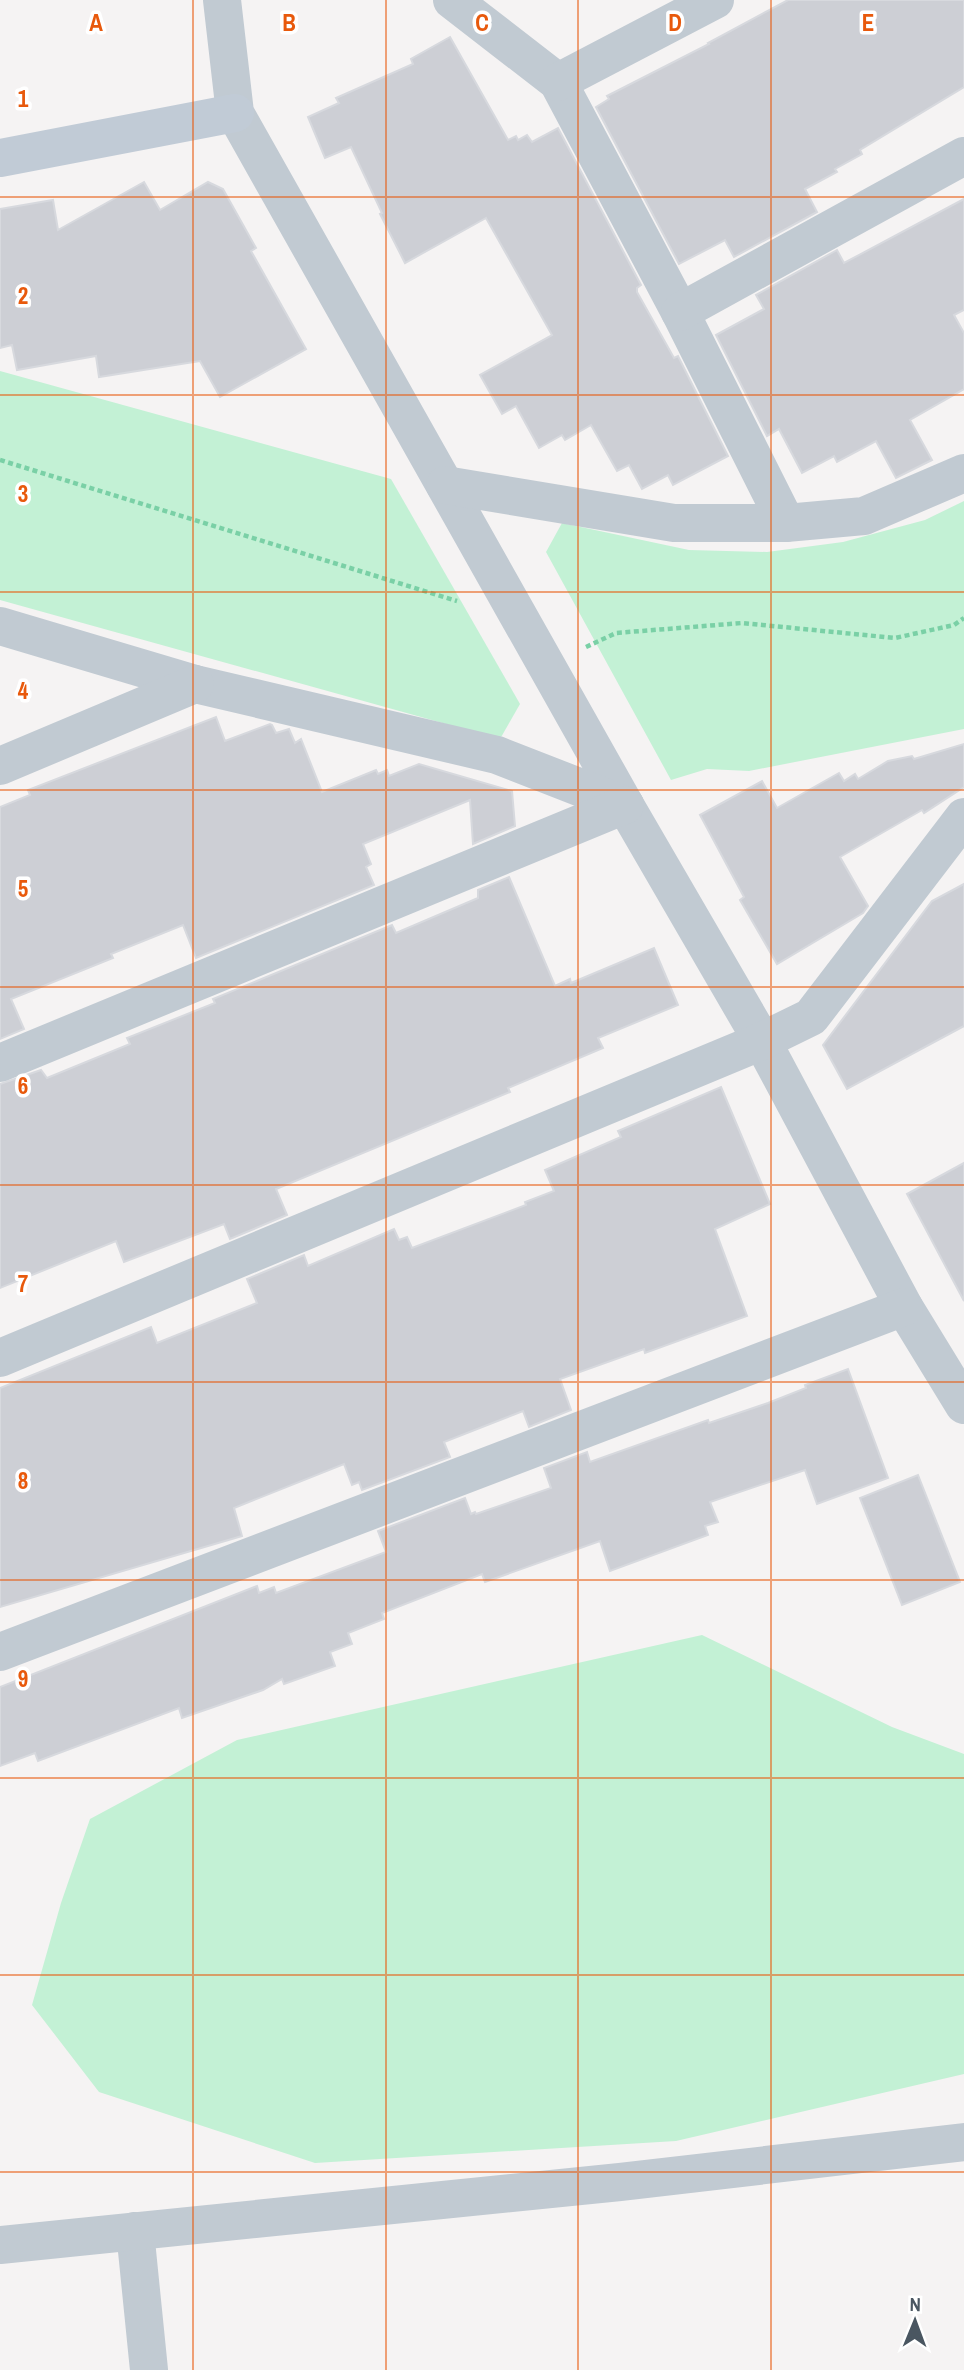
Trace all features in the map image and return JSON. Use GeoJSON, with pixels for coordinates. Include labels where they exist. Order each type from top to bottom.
{"type":"FeatureCollection","features":[{"type":"Feature","properties":{"kind":"street"},"geometry":{"type":"LineString","coordinates":[[222,0],[235,113],[625,805],[762,1041],[904,1307],[964,1405]]}},
{"type":"Feature","properties":{"kind":"street"},"geometry":{"type":"LineString","coordinates":[[452,0],[558,82],[680,312],[786,523]]}},
{"type":"Feature","properties":{"kind":"street"},"geometry":{"type":"LineString","coordinates":[[558,82],[715,0]]}},
{"type":"Feature","properties":{"kind":"street"},"geometry":{"type":"LineString","coordinates":[[0,158],[235,113]]}},
{"type":"Feature","properties":{"kind":"street"},"geometry":{"type":"LineString","coordinates":[[680,312],[964,156]]}},
{"type":"Feature","properties":{"kind":"street"},"geometry":{"type":"LineString","coordinates":[[445,485],[674,523],[786,523],[864,516],[964,473]]}},
{"type":"Feature","properties":{"kind":"street"},"geometry":{"type":"LineString","coordinates":[[0,626],[195,684],[496,755],[625,805]]}},
{"type":"Feature","properties":{"kind":"street"},"geometry":{"type":"LineString","coordinates":[[0,766],[195,684]]}},
{"type":"Feature","properties":{"kind":"street"},"geometry":{"type":"LineString","coordinates":[[0,1063],[625,805]]}},
{"type":"Feature","properties":{"kind":"street"},"geometry":{"type":"LineString","coordinates":[[0,1358],[762,1041],[811,1017],[964,817]]}},
{"type":"Feature","properties":{"kind":"street"},"geometry":{"type":"LineString","coordinates":[[0,1651],[904,1307]]}},
{"type":"Feature","properties":{"kind":"street"},"geometry":{"type":"LineString","coordinates":[[0,2245],[620,2182],[964,2142]]}},
{"type":"Feature","properties":{"kind":"street"},"geometry":{"type":"LineString","coordinates":[[135,2231],[149,2370]]}},
{"type":"Feature","properties":{"kind":"path"},"geometry":{"type":"LineString","coordinates":[[0,460],[459,601]]}},
{"type":"Feature","properties":{"kind":"path"},"geometry":{"type":"LineString","coordinates":[[547,664],[616,633],[742,623],[895,638],[954,625],[964,618]]}},
{"type":"Feature","properties":{"kind":"green space"},"geometry":{"type":"Polygon","coordinates":[[[0,371],[391,479],[520,704],[500,739],[0,600],[0,371]]]}},
{"type":"Feature","properties":{"kind":"green space"},"geometry":{"type":"Polygon","coordinates":[[[964,501],[964,729],[749,771],[707,769],[671,780],[546,552],[562,523],[689,550],[767,552],[843,542],[925,520],[964,501]]]}},
{"type":"Feature","properties":{"kind":"green space"},"geometry":{"type":"Polygon","coordinates":[[[702,1635],[892,1727],[964,1754],[964,2074],[676,2141],[315,2163],[99,2092],[32,2005],[61,1903],[90,1819],[237,1740],[702,1635]]]}},
{"type":"Feature","properties":{"kind":"building"},"geometry":{"type":"Polygon","coordinates":[[[788,0],[964,0],[964,87],[860,150],[862,154],[835,169],[837,172],[805,189],[817,212],[734,257],[725,240],[679,264],[596,107],[609,99],[607,96],[788,0]]]}},
{"type":"Feature","properties":{"kind":"building"},"geometry":{"type":"Polygon","coordinates":[[[450,37],[508,140],[516,136],[518,140],[527,135],[532,142],[558,128],[641,285],[637,292],[674,358],[678,356],[728,456],[673,485],[668,475],[642,489],[629,465],[617,471],[591,425],[565,440],[562,435],[539,448],[516,406],[502,414],[480,375],[552,335],[486,218],[405,263],[351,147],[325,158],[308,117],[339,103],[336,98],[413,64],[411,59],[450,37]]]}},
{"type":"Feature","properties":{"kind":"building"},"geometry":{"type":"Polygon","coordinates":[[[144,182],[160,210],[208,182],[223,189],[256,248],[251,251],[306,349],[220,397],[200,361],[99,377],[96,356],[17,370],[12,345],[0,348],[0,209],[53,200],[58,230],[144,182]]]}},
{"type":"Feature","properties":{"kind":"building"},"geometry":{"type":"Polygon","coordinates":[[[964,199],[964,310],[954,315],[964,333],[964,389],[910,420],[932,460],[896,478],[876,441],[837,462],[834,456],[802,473],[779,429],[767,436],[716,335],[764,309],[756,295],[837,250],[844,263],[964,199]]]}},
{"type":"Feature","properties":{"kind":"building"},"geometry":{"type":"Polygon","coordinates":[[[216,717],[225,741],[270,724],[276,733],[289,729],[295,743],[301,739],[322,792],[376,770],[378,774],[387,770],[389,776],[419,764],[512,791],[515,826],[473,844],[470,800],[363,844],[371,864],[366,867],[374,885],[196,958],[183,925],[111,954],[113,958],[11,999],[24,1029],[0,1039],[0,807],[30,795],[28,790],[216,717]]]}},
{"type":"Feature","properties":{"kind":"building"},"geometry":{"type":"Polygon","coordinates":[[[964,744],[964,787],[924,813],[922,810],[840,857],[868,906],[863,913],[777,964],[740,900],[744,897],[700,815],[762,781],[777,808],[839,773],[844,781],[855,774],[858,779],[888,761],[912,756],[914,759],[964,744]]]}},
{"type":"Feature","properties":{"kind":"building"},"geometry":{"type":"Polygon","coordinates":[[[509,877],[555,986],[570,979],[571,983],[654,948],[678,1005],[598,1038],[603,1048],[508,1088],[510,1092],[276,1189],[287,1215],[230,1239],[224,1224],[124,1262],[116,1241],[0,1288],[0,1084],[41,1070],[47,1078],[130,1044],[127,1038],[215,1003],[213,999],[392,925],[396,933],[478,898],[478,890],[509,877]]]}},
{"type":"Feature","properties":{"kind":"building"},"geometry":{"type":"Polygon","coordinates":[[[964,884],[964,1026],[847,1089],[823,1045],[932,901],[964,884]]]}},
{"type":"Feature","properties":{"kind":"building"},"geometry":{"type":"Polygon","coordinates":[[[721,1087],[770,1204],[715,1229],[747,1316],[645,1353],[644,1349],[560,1379],[571,1410],[529,1427],[523,1411],[444,1442],[450,1457],[362,1490],[359,1482],[352,1485],[344,1464],[234,1508],[242,1536],[0,1607],[0,1388],[151,1327],[157,1343],[257,1303],[247,1279],[304,1255],[308,1266],[394,1229],[399,1240],[407,1237],[412,1248],[526,1205],[525,1202],[554,1191],[545,1170],[621,1137],[618,1131],[721,1087]]]}},
{"type":"Feature","properties":{"kind":"building"},"geometry":{"type":"Polygon","coordinates":[[[964,1163],[964,1301],[907,1194],[964,1163]]]}},
{"type":"Feature","properties":{"kind":"building"},"geometry":{"type":"Polygon","coordinates":[[[848,1369],[888,1478],[817,1504],[805,1470],[710,1502],[718,1522],[705,1526],[708,1535],[610,1571],[600,1541],[485,1582],[482,1574],[382,1613],[384,1619],[348,1633],[352,1644],[330,1652],[335,1666],[284,1684],[282,1679],[263,1690],[182,1718],[179,1708],[38,1761],[35,1753],[0,1766],[0,1687],[257,1586],[259,1593],[274,1587],[276,1593],[386,1552],[378,1531],[465,1498],[471,1514],[476,1514],[551,1488],[544,1468],[587,1452],[590,1462],[708,1420],[709,1423],[768,1403],[848,1369]]]}},
{"type":"Feature","properties":{"kind":"building"},"geometry":{"type":"Polygon","coordinates":[[[918,1475],[960,1582],[902,1605],[860,1498],[918,1475]]]}}]}
